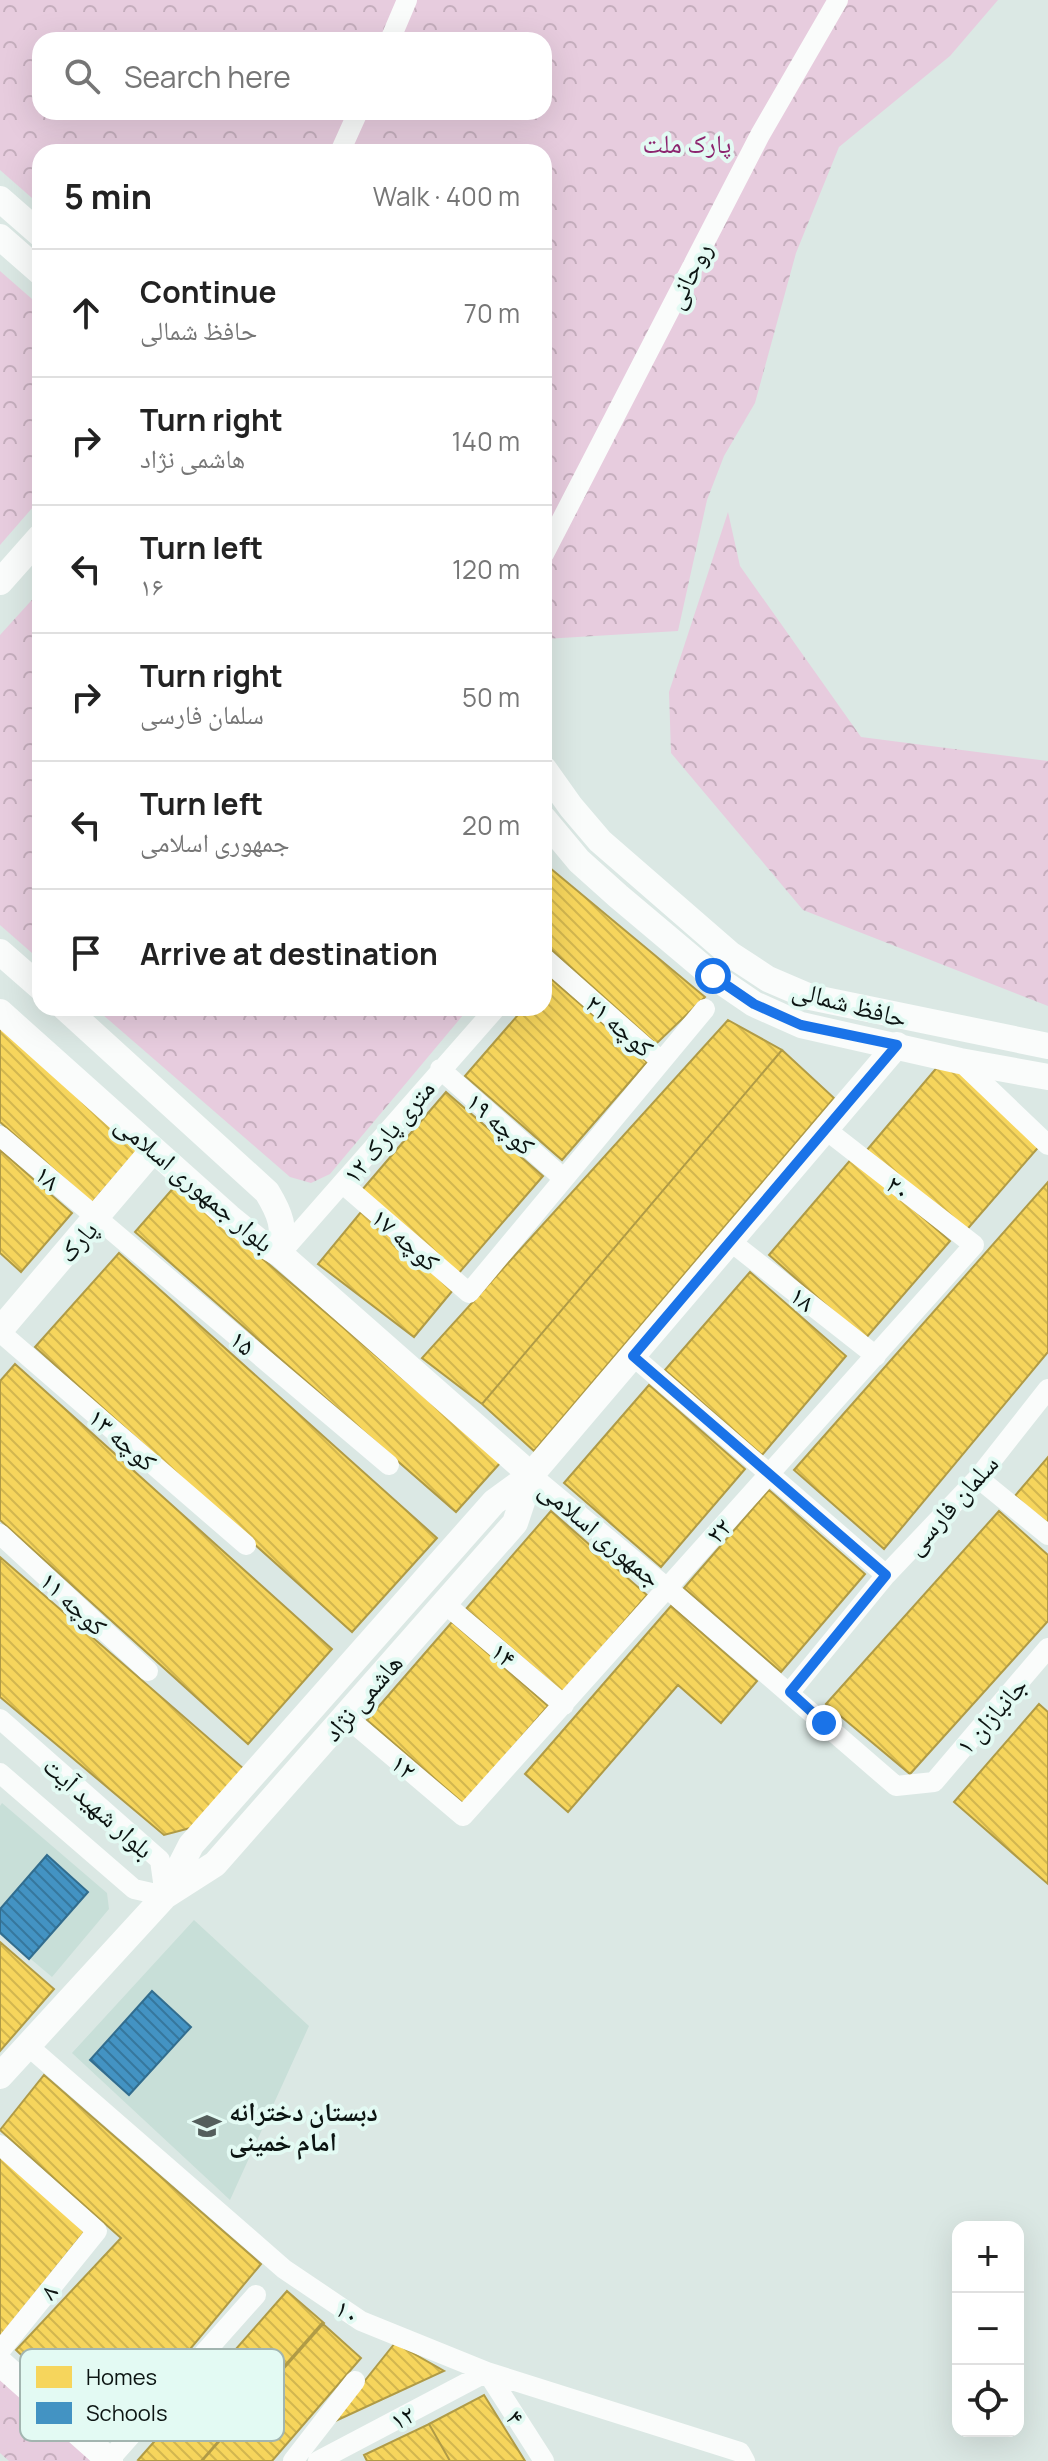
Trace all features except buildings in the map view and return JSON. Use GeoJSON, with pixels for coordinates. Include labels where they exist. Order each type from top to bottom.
{"type":"FeatureCollection","features":[{"type":"Feature","properties":{"kind":"main road"},"geometry":{"type":"LineString","coordinates":[[0,199],[32,227]]}},
{"type":"Feature","properties":{"kind":"main road"},"geometry":{"type":"LineString","coordinates":[[0,237],[32,265]]}},
{"type":"Feature","properties":{"kind":"main road"},"geometry":{"type":"LineString","coordinates":[[0,582],[32,546]]}},
{"type":"Feature","properties":{"kind":"main road","name":"حافظ شمالی"},"geometry":{"type":"LineString","coordinates":[[552,780],[600,841],[730,954],[768,979],[810,997],[1048,1046]]}},
{"type":"Feature","properties":{"kind":"main road","name":"حافظ شمالی"},"geometry":{"type":"LineString","coordinates":[[552,829],[579,861],[618,896],[713,976],[754,1004],[801,1025],[960,1061],[1048,1077]]}},
{"type":"Feature","properties":{"kind":"main road"},"geometry":{"type":"LineString","coordinates":[[0,952],[32,980]]}},
{"type":"Feature","properties":{"kind":"main road","name":"بلوار جمهوری اسلامی"},"geometry":{"type":"LineString","coordinates":[[0,1012],[153,1150],[261,1243],[280,1254],[284,1233],[278,1210],[267,1192],[74,1016]]}},
{"type":"Feature","properties":{"kind":"main road","name":"هاشمی نژاد"},"geometry":{"type":"LineString","coordinates":[[165,1896],[191,1845],[494,1502],[531,1475],[897,1045]]}},
{"type":"Feature","properties":{"kind":"main road","name":"پارک"},"geometry":{"type":"LineString","coordinates":[[0,1331],[153,1150]]}},
{"type":"Feature","properties":{"kind":"main road","name":"جمهوری اسلامی"},"geometry":{"type":"LineString","coordinates":[[280,1254],[531,1475]]}},
{"type":"Feature","properties":{"kind":"main road","name":"هاشمی نژاد"},"geometry":{"type":"LineString","coordinates":[[0,2076],[165,1896],[215,1864],[515,1523],[531,1475]]}},
{"type":"Feature","properties":{"kind":"main road"},"geometry":{"type":"LineString","coordinates":[[0,2363],[20,2381]]}},
{"type":"Feature","properties":{"kind":"main road"},"geometry":{"type":"LineString","coordinates":[[88,2441],[110,2460]]}},
{"type":"Feature","properties":{"kind":"street"},"geometry":{"type":"LineString","coordinates":[[393,32],[407,0]]}},
{"type":"Feature","properties":{"kind":"street","name":"روحانی"},"geometry":{"type":"LineString","coordinates":[[552,538],[760,135],[838,0]]}},
{"type":"Feature","properties":{"kind":"street"},"geometry":{"type":"LineString","coordinates":[[344,144],[354,120]]}},
{"type":"Feature","properties":{"kind":"street","name":"کوچه ۲۱"},"geometry":{"type":"LineString","coordinates":[[552,965],[661,1061]]}},
{"type":"Feature","properties":{"kind":"street"},"geometry":{"type":"LineString","coordinates":[[563,1178],[705,1009]]}},
{"type":"Feature","properties":{"kind":"street","name":"۱۲ متری پارک"},"geometry":{"type":"LineString","coordinates":[[280,1254],[489,1016]]}},
{"type":"Feature","properties":{"kind":"street"},"geometry":{"type":"LineString","coordinates":[[960,1061],[1048,1145]]}},
{"type":"Feature","properties":{"kind":"street","name":"کوچه ۱۹"},"geometry":{"type":"LineString","coordinates":[[440,1069],[563,1178]]}},
{"type":"Feature","properties":{"kind":"street","name":"۲۰"},"geometry":{"type":"LineString","coordinates":[[825,1129],[974,1245]]}},
{"type":"Feature","properties":{"kind":"street","name":"۱۸"},"geometry":{"type":"LineString","coordinates":[[0,1136],[97,1218]]}},
{"type":"Feature","properties":{"kind":"street","name":"کوچه ۱۷"},"geometry":{"type":"LineString","coordinates":[[343,1184],[469,1293],[563,1178]]}},
{"type":"Feature","properties":{"kind":"street","name":"۱۵"},"geometry":{"type":"LineString","coordinates":[[97,1218],[389,1465]]}},
{"type":"Feature","properties":{"kind":"street","name":"۱۸"},"geometry":{"type":"LineString","coordinates":[[730,1241],[876,1356]]}},
{"type":"Feature","properties":{"kind":"street","name":"۲۲"},"geometry":{"type":"LineString","coordinates":[[463,1816],[974,1245]]}},
{"type":"Feature","properties":{"kind":"street","name":"کوچه ۱۳"},"geometry":{"type":"LineString","coordinates":[[0,1331],[246,1545]]}},
{"type":"Feature","properties":{"kind":"street"},"geometry":{"type":"LineString","coordinates":[[633,1356],[886,1575]]}},
{"type":"Feature","properties":{"kind":"street","name":"سلمان فارسی"},"geometry":{"type":"LineString","coordinates":[[790,1692],[886,1575],[978,1478],[1048,1389]]}},
{"type":"Feature","properties":{"kind":"street","name":"جمهوری اسلامی"},"geometry":{"type":"LineString","coordinates":[[531,1475],[790,1692],[896,1786],[934,1782]]}},
{"type":"Feature","properties":{"kind":"street"},"geometry":{"type":"LineString","coordinates":[[978,1478],[1048,1535]]}},
{"type":"Feature","properties":{"kind":"street","name":"کوچه ۱۱"},"geometry":{"type":"LineString","coordinates":[[0,1534],[148,1671]]}},
{"type":"Feature","properties":{"kind":"street","name":"۱۴"},"geometry":{"type":"LineString","coordinates":[[444,1603],[564,1705]]}},
{"type":"Feature","properties":{"kind":"street","name":"جانبازان ۱"},"geometry":{"type":"LineString","coordinates":[[934,1782],[1048,1648]]}},
{"type":"Feature","properties":{"kind":"street","name":"۱۲"},"geometry":{"type":"LineString","coordinates":[[345,1716],[463,1816]]}},
{"type":"Feature","properties":{"kind":"street","name":"بلوار شهید آیت"},"geometry":{"type":"LineString","coordinates":[[0,1719],[160,1860],[165,1896],[134,1889],[0,1773]]}},
{"type":"Feature","properties":{"kind":"street","name":"۱۰"},"geometry":{"type":"LineString","coordinates":[[27,2045],[284,2269],[361,2321],[487,2372],[742,2456]]}},
{"type":"Feature","properties":{"kind":"street","name":"۸"},"geometry":{"type":"LineString","coordinates":[[0,2145],[97,2231],[0,2351]]}},
{"type":"Feature","properties":{"kind":"street"},"geometry":{"type":"LineString","coordinates":[[208,2349],[256,2295]]}},
{"type":"Feature","properties":{"kind":"street","name":"۱۲"},"geometry":{"type":"LineString","coordinates":[[318,2461],[341,2456],[487,2372]]}},
{"type":"Feature","properties":{"kind":"street","name":"۴"},"geometry":{"type":"LineString","coordinates":[[487,2372],[544,2461]]}},
{"type":"Feature","properties":{"kind":"street"},"geometry":{"type":"LineString","coordinates":[[293,2461],[355,2381]]}},
{"type":"Feature","properties":{"kind":"street"},"geometry":{"type":"LineString","coordinates":[[110,2460],[127,2441]]}},
{"type":"Feature","properties":{"kind":"shaded area"},"geometry":{"type":"Polygon","coordinates":[[[2,1803],[107,1893],[109,1909],[52,1977],[0,1933],[2,1803]]]}},
{"type":"Feature","properties":{"kind":"shaded area","name":"دبستان دخترانه امام خمینی"},"geometry":{"type":"Polygon","coordinates":[[[194,1920],[309,2026],[230,2200],[72,2053],[194,1920]]]}},
{"type":"Feature","properties":{"kind":"green space","name":"پارک ملت"},"geometry":{"type":"Polygon","coordinates":[[[0,0],[998,0],[950,56],[839,147],[796,253],[755,403],[724,456],[707,500],[678,631],[552,639],[552,144],[32,144],[32,198],[0,170],[0,0]]]}},
{"type":"Feature","properties":{"kind":"green space"},"geometry":{"type":"Polygon","coordinates":[[[0,271],[32,299],[32,508],[0,545],[0,271]]]}},
{"type":"Feature","properties":{"kind":"green space"},"geometry":{"type":"Polygon","coordinates":[[[728,512],[740,566],[861,737],[1048,761],[1048,1006],[803,910],[671,753],[669,692],[728,512]]]}},
{"type":"Feature","properties":{"kind":"green space"},"geometry":{"type":"Polygon","coordinates":[[[32,600],[32,953],[0,925],[0,635],[32,600]]]}},
{"type":"Feature","properties":{"kind":"green space"},"geometry":{"type":"Polygon","coordinates":[[[104,1016],[462,1016],[330,1174],[311,1183],[290,1177],[104,1016]]]}},
{"type":"Feature","properties":{"kind":"green space"},"geometry":{"type":"Polygon","coordinates":[[[0,2372],[20,2390],[20,2441],[77,2441],[99,2461],[9,2461],[0,2453],[0,2372]]]}},
{"type":"Feature","properties":{"kind":"place","name":"دبستان دخترانه امام خمینی"},"geometry":{"type":"Point","coordinates":[207,2126]}},
{"type":"Feature","properties":{"kind":"route"},"geometry":{"type":"LineString","coordinates":[[713,976],[754,1004],[801,1025],[897,1045],[633,1356],[886,1575],[790,1692],[824,1723]]}}]}
